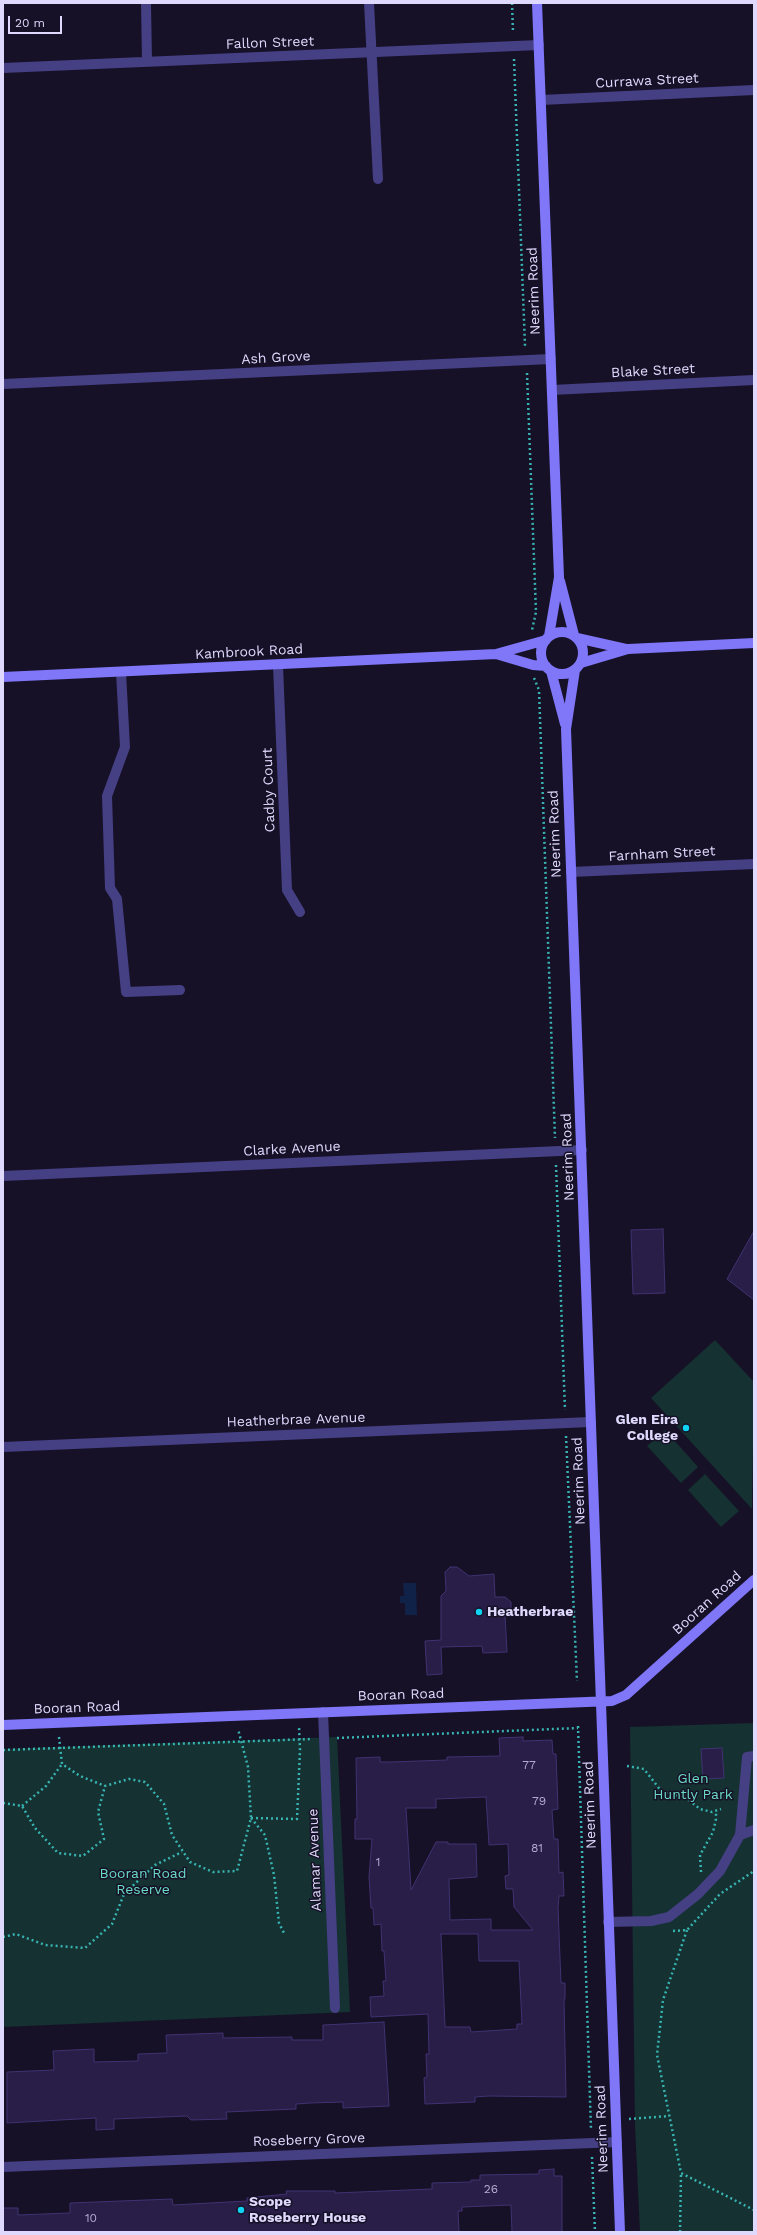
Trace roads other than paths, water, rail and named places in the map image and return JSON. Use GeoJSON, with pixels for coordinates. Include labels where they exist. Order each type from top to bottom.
{"type":"FeatureCollection","features":[{"type":"Feature","properties":{"kind":"street"},"geometry":{"type":"LineString","coordinates":[[146,3],[147,61]]}},
{"type":"Feature","properties":{"kind":"street"},"geometry":{"type":"LineString","coordinates":[[369,3],[378,178]]}},
{"type":"Feature","properties":{"kind":"street","name":"Neerim Road"},"geometry":{"type":"LineString","coordinates":[[537,3],[559,577],[548,638]]}},
{"type":"Feature","properties":{"kind":"street","name":"Fallon Street"},"geometry":{"type":"LineString","coordinates":[[3,68],[147,61],[372,54],[539,45]]}},
{"type":"Feature","properties":{"kind":"street","name":"Currawa Street"},"geometry":{"type":"LineString","coordinates":[[541,100],[754,90]]}},
{"type":"Feature","properties":{"kind":"street","name":"Ash Grove"},"geometry":{"type":"LineString","coordinates":[[3,384],[551,359]]}},
{"type":"Feature","properties":{"kind":"street","name":"Blake Street"},"geometry":{"type":"LineString","coordinates":[[552,390],[754,380]]}},
{"type":"Feature","properties":{"kind":"street","name":"Neerim Road"},"geometry":{"type":"LineString","coordinates":[[559,577],[576,637]]}},
{"type":"Feature","properties":{"kind":"street"},"geometry":{"type":"LineString","coordinates":[[628,649],[578,666],[563,674],[549,668],[541,653],[548,638],[562,632],[576,637],[628,649],[754,643]]}},
{"type":"Feature","properties":{"kind":"street"},"geometry":{"type":"LineString","coordinates":[[576,637],[583,650],[578,666]]}},
{"type":"Feature","properties":{"kind":"street","name":"Kambrook Road"},"geometry":{"type":"LineString","coordinates":[[3,677],[496,654],[548,638]]}},
{"type":"Feature","properties":{"kind":"street","name":"Kambrook Road"},"geometry":{"type":"LineString","coordinates":[[496,654],[549,668]]}},
{"type":"Feature","properties":{"kind":"street","name":"Cadby Court"},"geometry":{"type":"LineString","coordinates":[[278,665],[287,890],[300,912]]}},
{"type":"Feature","properties":{"kind":"street","name":"Neerim Road"},"geometry":{"type":"LineString","coordinates":[[578,666],[566,729],[620,2232]]}},
{"type":"Feature","properties":{"kind":"street","name":"Neerim Road"},"geometry":{"type":"LineString","coordinates":[[549,668],[566,729]]}},
{"type":"Feature","properties":{"kind":"street"},"geometry":{"type":"LineString","coordinates":[[121,672],[125,747],[107,796],[110,888],[116,899],[126,992],[180,990]]}},
{"type":"Feature","properties":{"kind":"street","name":"Farnham Street"},"geometry":{"type":"LineString","coordinates":[[571,872],[754,864]]}},
{"type":"Feature","properties":{"kind":"street","name":"Clarke Avenue"},"geometry":{"type":"LineString","coordinates":[[3,1176],[582,1150]]}},
{"type":"Feature","properties":{"kind":"street","name":"Heatherbrae Avenue"},"geometry":{"type":"LineString","coordinates":[[3,1446],[591,1422]]}},
{"type":"Feature","properties":{"kind":"street","name":"Booran Road"},"geometry":{"type":"LineString","coordinates":[[3,1726],[612,1701],[626,1695],[754,1580]]}},
{"type":"Feature","properties":{"kind":"street","name":"Alamar Avenue"},"geometry":{"type":"LineString","coordinates":[[323,1712],[335,2008]]}},
{"type":"Feature","properties":{"kind":"street"},"geometry":{"type":"LineString","coordinates":[[608,1922],[651,1921],[669,1917],[680,1910],[724,1865],[740,1835],[747,1756],[754,1756]]}},
{"type":"Feature","properties":{"kind":"street"},"geometry":{"type":"LineString","coordinates":[[740,1835],[754,1830]]}},
{"type":"Feature","properties":{"kind":"street","name":"Roseberry Grove"},"geometry":{"type":"LineString","coordinates":[[3,2167],[617,2142]]}},
{"type":"Feature","properties":{"kind":"water"},"geometry":{"type":"Polygon","coordinates":[[[403,1583],[416,1583],[417,1615],[405,1615],[405,1603],[400,1603],[400,1596],[404,1596],[403,1583]]]}},
{"type":"Feature","properties":{"kind":"place","name":"Glen Eira College"},"geometry":{"type":"Point","coordinates":[686,1428]}},
{"type":"Feature","properties":{"kind":"place","name":"Heatherbrae"},"geometry":{"type":"Point","coordinates":[479,1612]}},
{"type":"Feature","properties":{"kind":"place","name":"Scope Roseberry House"},"geometry":{"type":"Point","coordinates":[241,2210]}},
{"type":"Feature","properties":{"kind":"park label","name":"Glen Huntly Park"},"geometry":{"type":"Point","coordinates":[693,1788]}},
{"type":"Feature","properties":{"kind":"park label","name":"Booran Road Reserve"},"geometry":{"type":"Point","coordinates":[143,1882]}}]}
